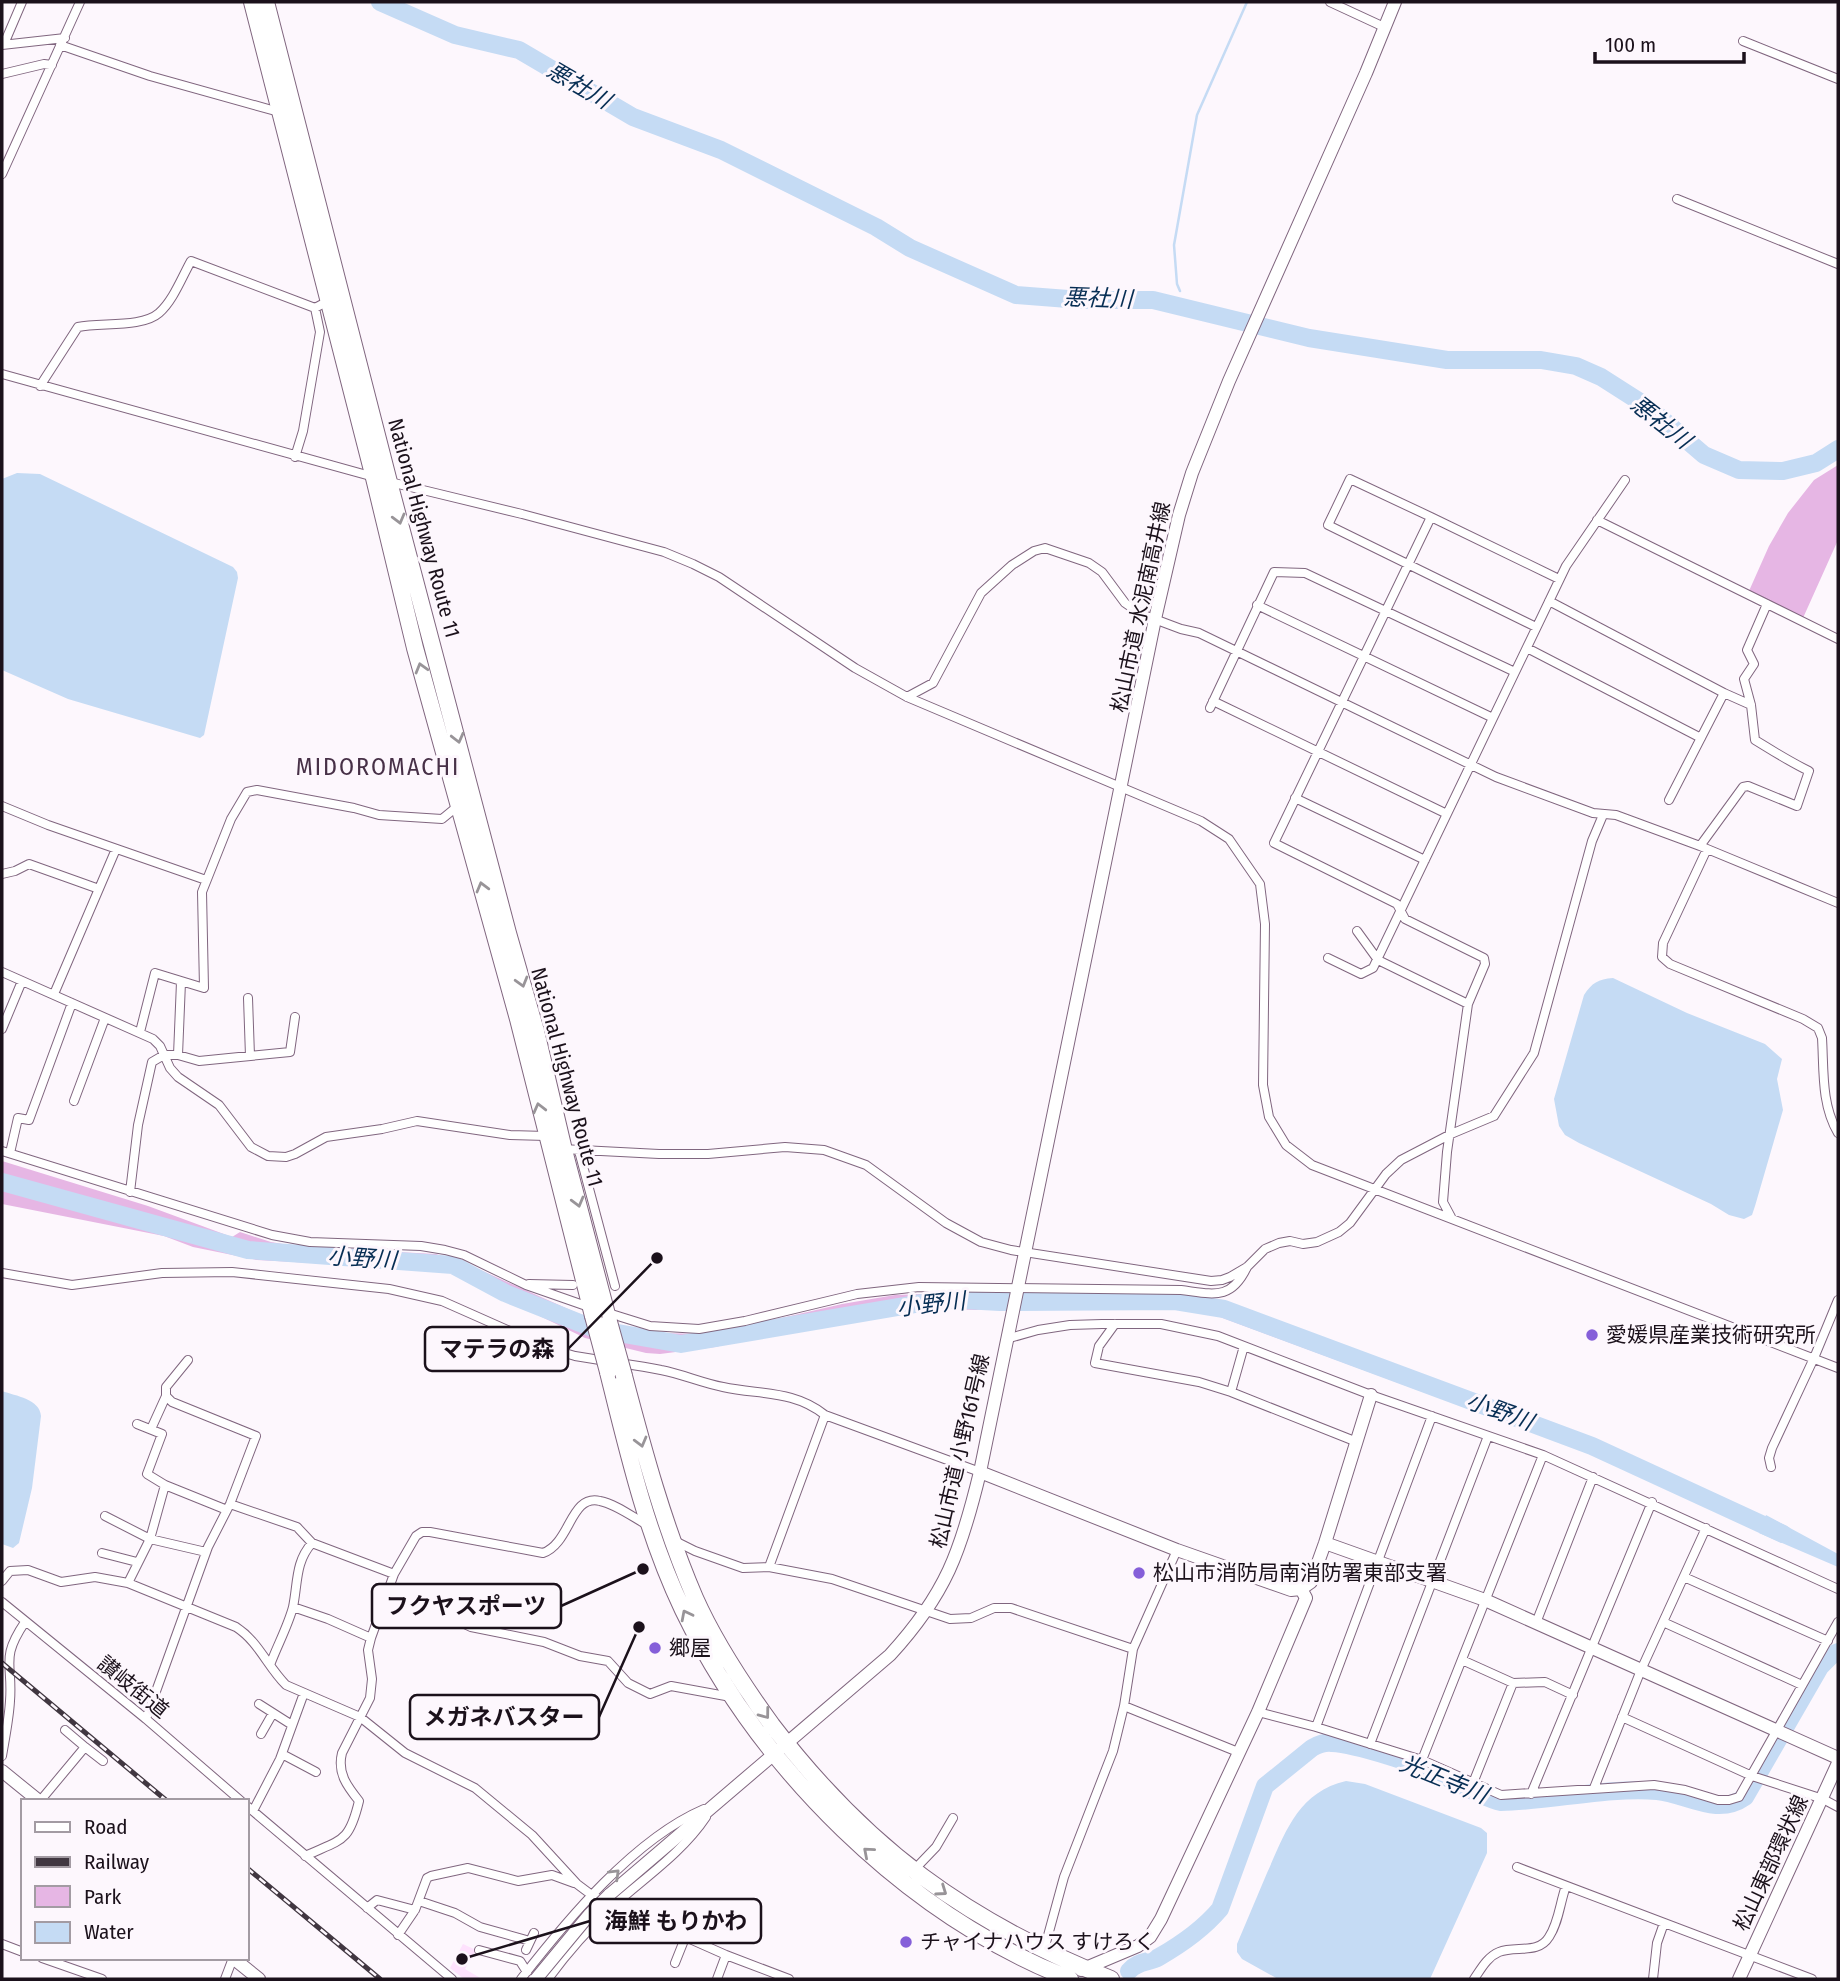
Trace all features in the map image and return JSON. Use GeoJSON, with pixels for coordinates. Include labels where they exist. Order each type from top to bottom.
{"type":"FeatureCollection","features":[{"type":"Feature","properties":{"kind":"highway","name":"National Highway Route 11"},"geometry":{"type":"LineString","coordinates":[[252,2],[288,115]]}},
{"type":"Feature","properties":{"kind":"highway","name":"National Highway Route 11"},"geometry":{"type":"LineString","coordinates":[[266,2],[328,300],[382,480],[415,648],[466,798],[572,1151],[600,1315]]}},
{"type":"Feature","properties":{"kind":"highway","name":"National Highway Route 11"},"geometry":{"type":"LineString","coordinates":[[466,798],[546,1136],[616,1374],[649,1527],[682,1609],[738,1692],[774,1755],[824,1811],[877,1860],[1001,1929],[1111,1979]]}},
{"type":"Feature","properties":{"kind":"highway","name":"National Highway Route 11"},"geometry":{"type":"LineString","coordinates":[[616,1374],[671,1539],[738,1692],[842,1808],[933,1903],[994,1942],[1064,1978]]}},
{"type":"Feature","properties":{"kind":"street"},"geometry":{"type":"LineString","coordinates":[[22,2],[3,45],[63,42],[150,76],[288,115]]}},
{"type":"Feature","properties":{"kind":"street"},"geometry":{"type":"LineString","coordinates":[[2,174],[80,2]]}},
{"type":"Feature","properties":{"kind":"street"},"geometry":{"type":"LineString","coordinates":[[1330,2],[1384,27]]}},
{"type":"Feature","properties":{"kind":"street","name":"松山市道 水泥南高井線"},"geometry":{"type":"LineString","coordinates":[[1025,1252],[1155,619],[1179,515],[1192,473],[1395,2]]}},
{"type":"Feature","properties":{"kind":"street"},"geometry":{"type":"LineString","coordinates":[[1743,41],[1838,79]]}},
{"type":"Feature","properties":{"kind":"street"},"geometry":{"type":"LineString","coordinates":[[2,74],[44,64],[52,65]]}},
{"type":"Feature","properties":{"kind":"street"},"geometry":{"type":"LineString","coordinates":[[1677,198],[1838,264]]}},
{"type":"Feature","properties":{"kind":"street"},"geometry":{"type":"LineString","coordinates":[[40,386],[78,327],[132,322],[154,316],[165,306],[191,261],[328,300],[303,431],[295,457]]}},
{"type":"Feature","properties":{"kind":"street"},"geometry":{"type":"LineString","coordinates":[[2,374],[219,433],[295,457],[664,552],[719,577],[855,668],[907,697],[1201,821],[1229,839],[1260,884],[1265,924],[1263,1085],[1269,1117],[1286,1145],[1312,1165],[1838,1368]]}},
{"type":"Feature","properties":{"kind":"street"},"geometry":{"type":"LineString","coordinates":[[1536,627],[1328,525],[1350,479],[1559,579]]}},
{"type":"Feature","properties":{"kind":"street"},"geometry":{"type":"LineString","coordinates":[[1328,958],[1361,974],[1373,968],[1378,960],[1559,579],[1625,480]]}},
{"type":"Feature","properties":{"kind":"street"},"geometry":{"type":"LineString","coordinates":[[1431,517],[1274,843],[1397,904],[1405,919],[1484,958],[1485,964],[1468,1004],[1451,1134],[1443,1202],[1451,1217]]}},
{"type":"Feature","properties":{"kind":"street"},"geometry":{"type":"LineString","coordinates":[[1597,520],[1838,639]]}},
{"type":"Feature","properties":{"kind":"street"},"geometry":{"type":"LineString","coordinates":[[907,697],[933,683],[981,593],[1012,565],[1034,551],[1045,548],[1089,563],[1102,572],[1125,603],[1155,619],[1199,633],[1496,777],[1603,815],[1616,815],[1704,847],[1838,902]]}},
{"type":"Feature","properties":{"kind":"street"},"geometry":{"type":"LineString","coordinates":[[1447,814],[1317,751],[1212,705],[1257,606],[1274,572],[1305,573],[1515,672]]}},
{"type":"Feature","properties":{"kind":"street"},"geometry":{"type":"LineString","coordinates":[[1549,601],[1751,705]]}},
{"type":"Feature","properties":{"kind":"street"},"geometry":{"type":"LineString","coordinates":[[1767,604],[1747,650],[1754,664],[1744,679],[1751,705],[1755,740],[1785,760],[1809,771],[1797,806],[1748,786],[1742,787],[1704,847],[1663,943],[1662,957],[1670,964],[1804,1019],[1818,1028],[1822,1038],[1825,1099],[1829,1117],[1838,1133]]}},
{"type":"Feature","properties":{"kind":"street"},"geometry":{"type":"LineString","coordinates":[[1257,606],[1493,719]]}},
{"type":"Feature","properties":{"kind":"street"},"geometry":{"type":"LineString","coordinates":[[1527,648],[1701,738]]}},
{"type":"Feature","properties":{"kind":"street"},"geometry":{"type":"LineString","coordinates":[[1669,800],[1724,693]]}},
{"type":"Feature","properties":{"kind":"street"},"geometry":{"type":"LineString","coordinates":[[140,1032],[155,973],[205,988],[202,892],[231,819],[247,792],[252,790],[324,802],[379,815],[442,819],[466,798]]}},
{"type":"Feature","properties":{"kind":"street"},"geometry":{"type":"LineString","coordinates":[[1295,797],[1425,860]]}},
{"type":"Feature","properties":{"kind":"street"},"geometry":{"type":"LineString","coordinates":[[2,806],[206,880]]}},
{"type":"Feature","properties":{"kind":"street"},"geometry":{"type":"LineString","coordinates":[[72,1003],[29,1120],[18,1118],[6,1152],[250,1230],[292,1239],[421,1246],[445,1250],[464,1255],[526,1285],[600,1315],[650,1326],[699,1329],[858,1294],[919,1287],[1181,1290],[1224,1294],[1265,1249],[1290,1241],[1303,1244],[1317,1242],[1339,1232],[1350,1223],[1386,1174],[1401,1160],[1451,1134],[1494,1116],[1534,1053],[1592,841],[1603,815]]}},
{"type":"Feature","properties":{"kind":"street"},"geometry":{"type":"LineString","coordinates":[[54,994],[116,849]]}},
{"type":"Feature","properties":{"kind":"street"},"geometry":{"type":"LineString","coordinates":[[2,874],[29,864],[99,890]]}},
{"type":"Feature","properties":{"kind":"street"},"geometry":{"type":"LineString","coordinates":[[1357,930],[1378,960],[1468,1004]]}},
{"type":"Feature","properties":{"kind":"street"},"geometry":{"type":"LineString","coordinates":[[2,972],[153,1039],[178,1077],[219,1105],[251,1146],[268,1156],[286,1157],[326,1137],[417,1121],[510,1135],[546,1136],[572,1151],[708,1154],[785,1147],[824,1150],[866,1165],[946,1223],[981,1242],[1108,1267],[1211,1281],[1222,1280],[1247,1267]]}},
{"type":"Feature","properties":{"kind":"street"},"geometry":{"type":"LineString","coordinates":[[2,1029],[22,981]]}},
{"type":"Feature","properties":{"kind":"street"},"geometry":{"type":"LineString","coordinates":[[178,1055],[181,982]]}},
{"type":"Feature","properties":{"kind":"street"},"geometry":{"type":"LineString","coordinates":[[248,998],[250,1056]]}},
{"type":"Feature","properties":{"kind":"street"},"geometry":{"type":"LineString","coordinates":[[130,1192],[138,1125],[152,1062],[164,1055],[178,1055],[199,1061],[290,1052],[295,1017]]}},
{"type":"Feature","properties":{"kind":"street"},"geometry":{"type":"LineString","coordinates":[[74,1101],[104,1018]]}},
{"type":"Feature","properties":{"kind":"street"},"geometry":{"type":"LineString","coordinates":[[572,1151],[615,1286]]}},
{"type":"Feature","properties":{"kind":"street","name":"松山市道 小野161号線"},"geometry":{"type":"LineString","coordinates":[[528,1977],[589,1915],[611,1900],[713,1806],[890,1656],[926,1611],[958,1553],[979,1472],[1025,1252]]}},
{"type":"Feature","properties":{"kind":"street"},"geometry":{"type":"LineString","coordinates":[[2,1273],[72,1285],[162,1273],[232,1272],[415,1293],[464,1309],[511,1332],[575,1356],[662,1370],[723,1387],[778,1393],[811,1404],[825,1415],[1177,1550],[1291,1590],[1301,1589],[1311,1582],[1371,1395]]}},
{"type":"Feature","properties":{"kind":"street"},"geometry":{"type":"LineString","coordinates":[[526,1285],[573,1285]]}},
{"type":"Feature","properties":{"kind":"street"},"geometry":{"type":"LineString","coordinates":[[1771,1467],[1769,1458],[1772,1448],[1838,1300]]}},
{"type":"Feature","properties":{"kind":"street"},"geometry":{"type":"LineString","coordinates":[[1115,1324],[1099,1346],[1096,1363],[1199,1382],[1231,1392],[1357,1443]]}},
{"type":"Feature","properties":{"kind":"street"},"geometry":{"type":"LineString","coordinates":[[1006,1339],[1070,1325],[1115,1324],[1161,1324],[1218,1336],[1371,1395],[1543,1455],[1652,1502],[1838,1589]]}},
{"type":"Feature","properties":{"kind":"street"},"geometry":{"type":"LineString","coordinates":[[1231,1392],[1244,1346]]}},
{"type":"Feature","properties":{"kind":"street"},"geometry":{"type":"LineString","coordinates":[[151,1429],[166,1396],[166,1387],[188,1360]]}},
{"type":"Feature","properties":{"kind":"street"},"geometry":{"type":"LineString","coordinates":[[146,1719],[206,1552],[229,1507],[256,1436],[172,1402],[166,1396]]}},
{"type":"Feature","properties":{"kind":"street"},"geometry":{"type":"LineString","coordinates":[[769,1567],[825,1415]]}},
{"type":"Feature","properties":{"kind":"street"},"geometry":{"type":"LineString","coordinates":[[1315,1727],[1432,1416]]}},
{"type":"Feature","properties":{"kind":"street"},"geometry":{"type":"LineString","coordinates":[[137,1424],[162,1434],[147,1474],[165,1485],[297,1527],[312,1543],[394,1574]]}},
{"type":"Feature","properties":{"kind":"street"},"geometry":{"type":"LineString","coordinates":[[1370,1744],[1488,1436]]}},
{"type":"Feature","properties":{"kind":"street"},"geometry":{"type":"LineString","coordinates":[[1422,1760],[1543,1455]]}},
{"type":"Feature","properties":{"kind":"street"},"geometry":{"type":"LineString","coordinates":[[1536,1623],[1593,1477]]}},
{"type":"Feature","properties":{"kind":"street"},"geometry":{"type":"LineString","coordinates":[[128,1583],[150,1539],[165,1485]]}},
{"type":"Feature","properties":{"kind":"street"},"geometry":{"type":"LineString","coordinates":[[304,1856],[344,1839],[354,1822],[359,1801],[346,1785],[340,1763],[371,1690],[368,1650],[388,1589],[416,1536],[422,1532],[534,1553],[550,1550],[561,1541],[578,1508],[588,1501],[600,1501],[695,1551],[743,1568],[769,1567],[832,1579],[950,1619],[971,1618],[994,1608],[1011,1608],[1133,1649]]}},
{"type":"Feature","properties":{"kind":"street"},"geometry":{"type":"LineString","coordinates":[[1531,1794],[1652,1502]]}},
{"type":"Feature","properties":{"kind":"street"},"geometry":{"type":"LineString","coordinates":[[105,1516],[150,1539],[206,1552]]}},
{"type":"Feature","properties":{"kind":"street"},"geometry":{"type":"LineString","coordinates":[[1594,1788],[1641,1670],[1706,1528]]}},
{"type":"Feature","properties":{"kind":"street"},"geometry":{"type":"LineString","coordinates":[[270,1665],[293,1606],[299,1565],[312,1543]]}},
{"type":"Feature","properties":{"kind":"street"},"geometry":{"type":"LineString","coordinates":[[1325,1543],[1485,1600],[1838,1761]]}},
{"type":"Feature","properties":{"kind":"street"},"geometry":{"type":"LineString","coordinates":[[1044,1950],[1064,1877],[1113,1751],[1124,1706],[1133,1649],[1177,1550]]}},
{"type":"Feature","properties":{"kind":"street"},"geometry":{"type":"LineString","coordinates":[[102,1553],[137,1562]]}},
{"type":"Feature","properties":{"kind":"street"},"geometry":{"type":"LineString","coordinates":[[2,1581],[10,1571],[28,1570],[61,1582],[95,1577],[128,1583],[236,1627],[249,1635],[286,1685],[360,1717],[405,1753],[475,1788],[532,1835],[577,1884],[593,1896],[611,1900],[769,1976],[789,1979]]}},
{"type":"Feature","properties":{"kind":"street"},"geometry":{"type":"LineString","coordinates":[[1684,1577],[1828,1640]]}},
{"type":"Feature","properties":{"kind":"street"},"geometry":{"type":"LineString","coordinates":[[388,1589],[471,1627],[544,1642],[580,1656],[608,1661],[618,1675],[640,1691],[650,1694],[671,1686],[738,1692]]}},
{"type":"Feature","properties":{"kind":"street"},"geometry":{"type":"LineString","coordinates":[[1064,1978],[1138,1946],[1150,1937],[1161,1919],[1258,1712],[1306,1598],[1301,1589]]}},
{"type":"Feature","properties":{"kind":"street","name":"讃岐街道"},"geometry":{"type":"LineString","coordinates":[[2,1602],[146,1719],[239,1799]]}},
{"type":"Feature","properties":{"kind":"street"},"geometry":{"type":"LineString","coordinates":[[293,1606],[371,1638]]}},
{"type":"Feature","properties":{"kind":"street"},"geometry":{"type":"LineString","coordinates":[[2,1756],[11,1698],[6,1667],[7,1654],[10,1643],[25,1622]]}},
{"type":"Feature","properties":{"kind":"street"},"geometry":{"type":"LineString","coordinates":[[1663,1622],[1802,1685]]}},
{"type":"Feature","properties":{"kind":"street"},"geometry":{"type":"LineString","coordinates":[[1258,1712],[1422,1760],[1501,1795],[1654,1785],[1685,1790],[1718,1800],[1730,1800],[1739,1797],[1752,1776],[1838,1622]]}},
{"type":"Feature","properties":{"kind":"street"},"geometry":{"type":"LineString","coordinates":[[1462,1660],[1513,1683],[1545,1682],[1573,1695]]}},
{"type":"Feature","properties":{"kind":"street"},"geometry":{"type":"LineString","coordinates":[[1473,1783],[1513,1683]]}},
{"type":"Feature","properties":{"kind":"street"},"geometry":{"type":"LineString","coordinates":[[304,1693],[282,1754],[250,1809],[452,1979]]}},
{"type":"Feature","properties":{"kind":"street"},"geometry":{"type":"LineString","coordinates":[[259,1704],[292,1726]]}},
{"type":"Feature","properties":{"kind":"street"},"geometry":{"type":"LineString","coordinates":[[1124,1706],[1238,1752]]}},
{"type":"Feature","properties":{"kind":"street"},"geometry":{"type":"LineString","coordinates":[[261,1734],[273,1713]]}},
{"type":"Feature","properties":{"kind":"street"},"geometry":{"type":"LineString","coordinates":[[1622,1717],[1752,1776],[1822,1799],[1838,1807]]}},
{"type":"Feature","properties":{"kind":"street"},"geometry":{"type":"LineString","coordinates":[[65,1730],[103,1761]]}},
{"type":"Feature","properties":{"kind":"street"},"geometry":{"type":"LineString","coordinates":[[42,1799],[85,1747]]}},
{"type":"Feature","properties":{"kind":"street"},"geometry":{"type":"LineString","coordinates":[[282,1754],[316,1772]]}},
{"type":"Feature","properties":{"kind":"street","name":"松山東部環状線"},"geometry":{"type":"LineString","coordinates":[[1739,1979],[1838,1761]]}},
{"type":"Feature","properties":{"kind":"street"},"geometry":{"type":"LineString","coordinates":[[2,1771],[37,1799]]}},
{"type":"Feature","properties":{"kind":"street"},"geometry":{"type":"LineString","coordinates":[[480,1950],[520,1961],[528,1977],[593,1896],[657,1837],[684,1818],[713,1806]]}},
{"type":"Feature","properties":{"kind":"street"},"geometry":{"type":"LineString","coordinates":[[909,1876],[936,1847],[953,1818]]}},
{"type":"Feature","properties":{"kind":"street"},"geometry":{"type":"LineString","coordinates":[[1517,1867],[1812,1979]]}},
{"type":"Feature","properties":{"kind":"street"},"geometry":{"type":"LineString","coordinates":[[398,1935],[417,1905],[427,1878],[461,1868],[518,1881],[552,1875],[577,1884]]}},
{"type":"Feature","properties":{"kind":"street"},"geometry":{"type":"LineString","coordinates":[[1474,1979],[1486,1961],[1499,1951],[1542,1945],[1549,1938],[1566,1886]]}},
{"type":"Feature","properties":{"kind":"street"},"geometry":{"type":"LineString","coordinates":[[366,1908],[377,1900],[417,1905],[455,1913],[480,1927],[530,1941]]}},
{"type":"Feature","properties":{"kind":"street"},"geometry":{"type":"LineString","coordinates":[[548,1979],[611,1900]]}},
{"type":"Feature","properties":{"kind":"street"},"geometry":{"type":"LineString","coordinates":[[1653,1979],[1657,1943],[1664,1923]]}},
{"type":"Feature","properties":{"kind":"street"},"geometry":{"type":"LineString","coordinates":[[675,1964],[685,1937]]}},
{"type":"Feature","properties":{"kind":"street"},"geometry":{"type":"LineString","coordinates":[[2,1944],[21,1951]]}},
{"type":"Feature","properties":{"kind":"street"},"geometry":{"type":"LineString","coordinates":[[718,1979],[726,1955]]}},
{"type":"Feature","properties":{"kind":"street"},"geometry":{"type":"LineString","coordinates":[[47,1960],[102,1979]]}},
{"type":"Feature","properties":{"kind":"street"},"geometry":{"type":"LineString","coordinates":[[70,1979],[73,1960]]}},
{"type":"Feature","properties":{"kind":"street"},"geometry":{"type":"LineString","coordinates":[[225,1979],[232,1960]]}},
{"type":"Feature","properties":{"kind":"street"},"geometry":{"type":"LineString","coordinates":[[235,1960],[259,1979]]}},
{"type":"Feature","properties":{"kind":"shaded area"},"geometry":{"type":"Polygon","coordinates":[[[463,1944],[476,1950],[465,1969],[482,1979],[464,1979],[450,1968],[463,1944]]]}},
{"type":"Feature","properties":{"kind":"green space"},"geometry":{"type":"Polygon","coordinates":[[[1838,465],[1838,540],[1803,618],[1749,591],[1769,546],[1788,513],[1814,480],[1838,465]]]}},
{"type":"Feature","properties":{"kind":"green space"},"geometry":{"type":"Polygon","coordinates":[[[2,1161],[148,1206],[232,1237],[240,1232],[271,1242],[301,1247],[436,1254],[476,1268],[577,1313],[629,1331],[713,1334],[842,1304],[895,1295],[977,1292],[1178,1294],[1218,1300],[1398,1370],[1547,1421],[1765,1518],[1760,1530],[1594,1455],[1212,1314],[1184,1309],[1139,1307],[976,1310],[927,1308],[844,1318],[833,1323],[832,1321],[715,1347],[660,1354],[646,1353],[585,1338],[441,1268],[257,1260],[193,1247],[164,1236],[2,1204],[2,1161]]]}},
{"type":"Feature","properties":{"kind":"water"},"geometry":{"type":"Polygon","coordinates":[[[17,473],[40,474],[233,567],[237,572],[238,578],[204,735],[200,738],[68,699],[2,670],[2,479],[17,473]]]}},
{"type":"Feature","properties":{"kind":"water"},"geometry":{"type":"Polygon","coordinates":[[[1613,978],[1687,1013],[1765,1044],[1782,1059],[1777,1079],[1783,1110],[1752,1215],[1744,1219],[1729,1215],[1711,1204],[1579,1143],[1565,1135],[1559,1126],[1554,1099],[1584,995],[1596,982],[1613,978]]]}},
{"type":"Feature","properties":{"kind":"water"},"geometry":{"type":"Polygon","coordinates":[[[2,1391],[32,1402],[40,1410],[41,1416],[32,1488],[19,1543],[13,1548],[2,1544],[2,1391]]]}},
{"type":"Feature","properties":{"kind":"water"},"geometry":{"type":"Polygon","coordinates":[[[1766,1515],[1838,1554],[1838,1567],[1759,1533],[1766,1515]]]}},
{"type":"Feature","properties":{"kind":"water"},"geometry":{"type":"Polygon","coordinates":[[[1346,1781],[1365,1784],[1481,1828],[1487,1833],[1487,1853],[1430,1979],[1278,1979],[1242,1959],[1237,1952],[1237,1944],[1267,1873],[1295,1816],[1316,1794],[1346,1781]]]}},
{"type":"Feature","properties":{"kind":"waterway","name":"悪社川"},"geometry":{"type":"LineString","coordinates":[[380,2],[455,35],[519,50],[633,117],[721,150],[876,227],[910,248],[1016,295],[1081,300],[1153,300],[1309,338],[1447,360],[1541,360],[1576,366],[1601,377],[1648,407],[1704,455],[1739,470],[1783,471],[1816,463],[1838,449]]}},
{"type":"Feature","properties":{"kind":"waterway"},"geometry":{"type":"LineString","coordinates":[[1180,291],[1174,245],[1197,115],[1247,2]]}},
{"type":"Feature","properties":{"kind":"waterway","name":"小野川"},"geometry":{"type":"LineString","coordinates":[[2,1182],[248,1250],[453,1265],[505,1293],[595,1329],[681,1344],[945,1299],[1000,1302],[1175,1301],[1224,1309],[1592,1446],[1783,1534]]}},
{"type":"Feature","properties":{"kind":"waterway","name":"光正寺川"},"geometry":{"type":"LineString","coordinates":[[1129,1971],[1183,1942],[1220,1909],[1265,1786],[1317,1745],[1343,1744],[1387,1756],[1442,1775],[1478,1794],[1501,1802],[1638,1790],[1657,1791],[1702,1803],[1724,1805],[1745,1797],[1820,1667],[1838,1652]]}},
{"type":"Feature","properties":{"kind":"railway"},"geometry":{"type":"LineString","coordinates":[[2,1663],[165,1799]]}},
{"type":"Feature","properties":{"kind":"railway"},"geometry":{"type":"LineString","coordinates":[[248,1869],[380,1979]]}},
{"type":"Feature","properties":{"kind":"place","name":"マテラの森"},"geometry":{"type":"Point","coordinates":[657,1258]}},
{"type":"Feature","properties":{"kind":"place","name":"愛媛県産業技術研究所"},"geometry":{"type":"Point","coordinates":[1592,1335]}},
{"type":"Feature","properties":{"kind":"place","name":"フクヤスポーツ"},"geometry":{"type":"Point","coordinates":[643,1569]}},
{"type":"Feature","properties":{"kind":"place","name":"松山市消防局南消防署東部支署"},"geometry":{"type":"Point","coordinates":[1139,1573]}},
{"type":"Feature","properties":{"kind":"place","name":"メガネバスター"},"geometry":{"type":"Point","coordinates":[639,1627]}},
{"type":"Feature","properties":{"kind":"place","name":"郷屋"},"geometry":{"type":"Point","coordinates":[655,1648]}},
{"type":"Feature","properties":{"kind":"place","name":"チャイナハウス すけろく"},"geometry":{"type":"Point","coordinates":[906,1942]}},
{"type":"Feature","properties":{"kind":"place","name":"海鮮 もりかわ"},"geometry":{"type":"Point","coordinates":[462,1959]}},
{"type":"Feature","properties":{"kind":"district","name":"MIDOROMACHI"},"geometry":{"type":"Point","coordinates":[378,767]}}]}
